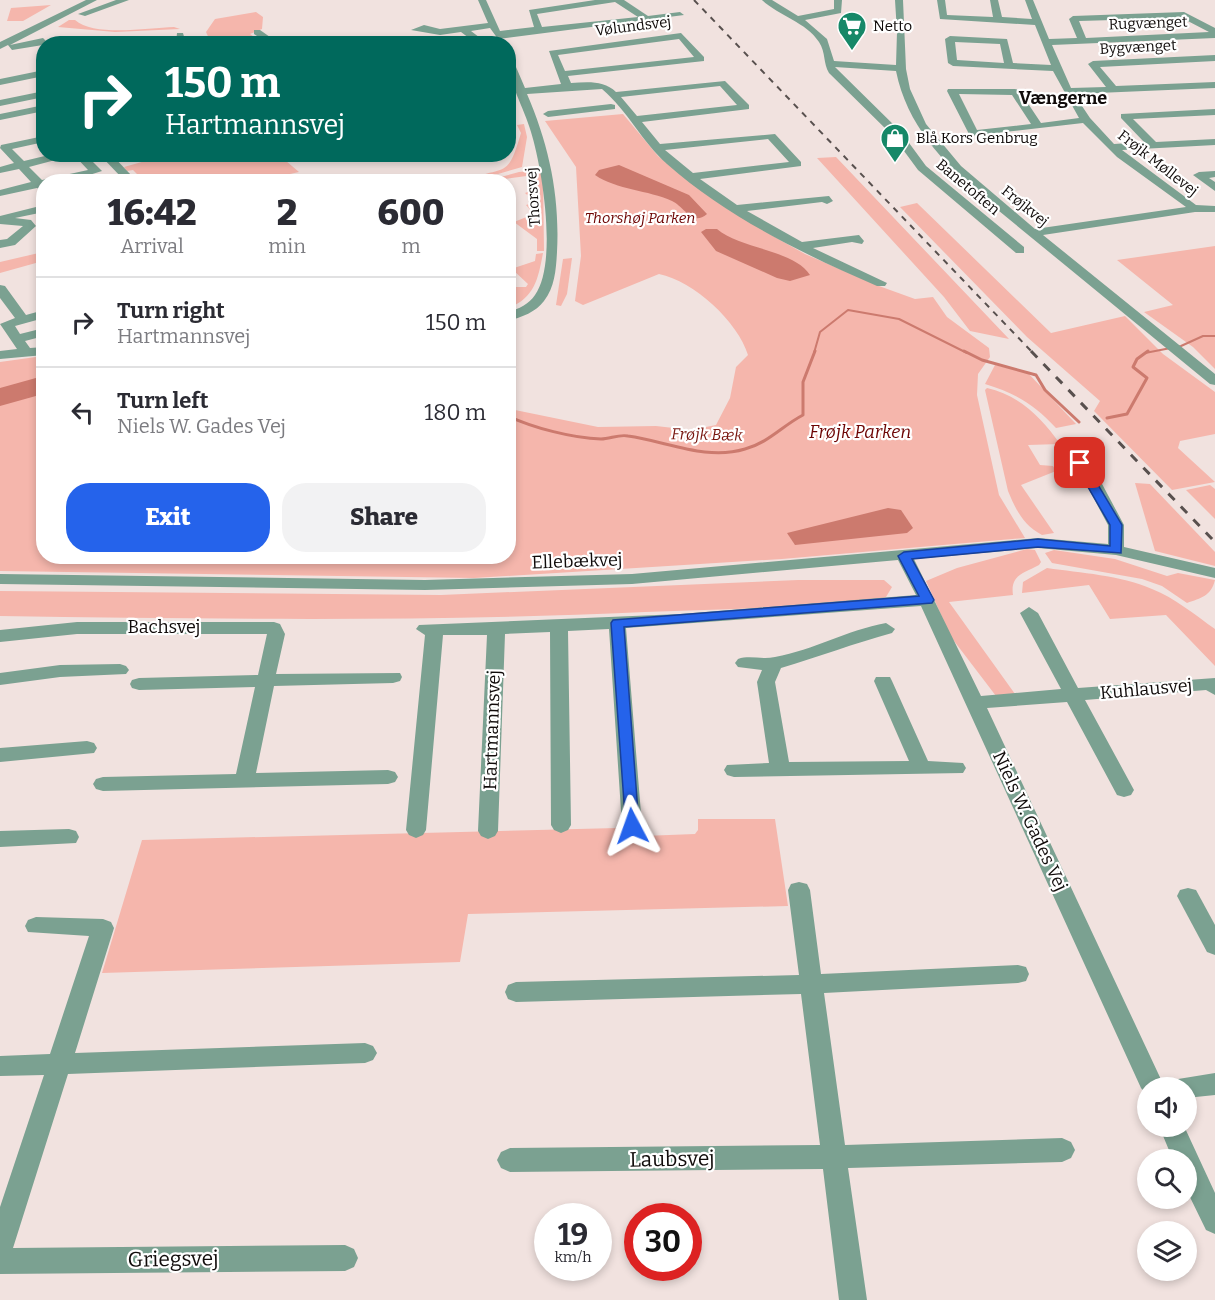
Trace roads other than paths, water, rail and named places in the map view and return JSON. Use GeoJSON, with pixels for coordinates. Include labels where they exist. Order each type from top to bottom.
{"type":"FeatureCollection","features":[{"type":"Feature","properties":{"kind":"street"},"geometry":{"type":"LineString","coordinates":[[0,48],[93,0]]}},
{"type":"Feature","properties":{"kind":"street"},"geometry":{"type":"LineString","coordinates":[[40,36],[87,11],[125,0]]}},
{"type":"Feature","properties":{"kind":"street"},"geometry":{"type":"LineString","coordinates":[[482,0],[498,34]]}},
{"type":"Feature","properties":{"kind":"street"},"geometry":{"type":"LineString","coordinates":[[540,32],[532,12],[613,0]]}},
{"type":"Feature","properties":{"kind":"street"},"geometry":{"type":"LineString","coordinates":[[618,0],[647,19]]}},
{"type":"Feature","properties":{"kind":"street","name":"Banetoften"},"geometry":{"type":"LineString","coordinates":[[766,0],[822,39],[827,47],[828,64],[832,71],[897,134],[922,168],[1020,250]]}},
{"type":"Feature","properties":{"kind":"street"},"geometry":{"type":"LineString","coordinates":[[795,19],[838,11],[838,0]]}},
{"type":"Feature","properties":{"kind":"street"},"geometry":{"type":"LineString","coordinates":[[941,0],[943,17],[1038,22]]}},
{"type":"Feature","properties":{"kind":"street"},"geometry":{"type":"LineString","coordinates":[[994,0],[998,20]]}},
{"type":"Feature","properties":{"kind":"street","name":"Frøjk Møllevej"},"geometry":{"type":"LineString","coordinates":[[1029,0],[1069,91],[1086,120],[1113,147],[1192,208],[1189,211],[1033,234]]}},
{"type":"Feature","properties":{"kind":"street","name":"Frøjkvej"},"geometry":{"type":"LineString","coordinates":[[899,1],[901,68],[906,94],[934,143],[957,170],[1215,381]]}},
{"type":"Feature","properties":{"kind":"street"},"geometry":{"type":"LineString","coordinates":[[416,30],[424,28],[440,33],[464,30],[498,34],[540,32],[680,15]]}},
{"type":"Feature","properties":{"kind":"street","name":"Rugvænget"},"geometry":{"type":"LineString","coordinates":[[1082,40],[1073,19],[1184,15],[1215,33]]}},
{"type":"Feature","properties":{"kind":"street"},"geometry":{"type":"LineString","coordinates":[[464,30],[473,36]]}},
{"type":"Feature","properties":{"kind":"street"},"geometry":{"type":"LineString","coordinates":[[258,32],[263,36]]}},
{"type":"Feature","properties":{"kind":"street","name":"Rugvænget"},"geometry":{"type":"LineString","coordinates":[[1047,42],[1215,33]]}},
{"type":"Feature","properties":{"kind":"street","name":"Vølundsvej"},"geometry":{"type":"LineString","coordinates":[[562,74],[701,59],[681,36],[552,52],[567,91],[581,112]]}},
{"type":"Feature","properties":{"kind":"street"},"geometry":{"type":"LineString","coordinates":[[1009,66],[1004,41],[950,39],[953,63],[1009,66],[1059,68]]}},
{"type":"Feature","properties":{"kind":"street"},"geometry":{"type":"LineString","coordinates":[[0,48],[36,43]]}},
{"type":"Feature","properties":{"kind":"street","name":"Bygvænget"},"geometry":{"type":"LineString","coordinates":[[1113,89],[1093,64],[1215,58]]}},
{"type":"Feature","properties":{"kind":"street"},"geometry":{"type":"LineString","coordinates":[[828,64],[901,68]]}},
{"type":"Feature","properties":{"kind":"street"},"geometry":{"type":"LineString","coordinates":[[0,82],[36,75]]}},
{"type":"Feature","properties":{"kind":"street","name":"Thorsvej"},"geometry":{"type":"LineString","coordinates":[[516,77],[546,159],[551,184],[552,226],[548,284],[544,295],[531,307],[516,314]]}},
{"type":"Feature","properties":{"kind":"street"},"geometry":{"type":"LineString","coordinates":[[548,114],[581,112],[612,101],[722,83],[745,107],[633,120]]}},
{"type":"Feature","properties":{"kind":"street"},"geometry":{"type":"LineString","coordinates":[[1069,91],[1215,85]]}},
{"type":"Feature","properties":{"kind":"street"},"geometry":{"type":"LineString","coordinates":[[540,100],[567,91],[600,86],[608,89],[612,101],[633,120],[656,148],[691,177],[800,246],[879,280]]}},
{"type":"Feature","properties":{"kind":"street"},"geometry":{"type":"LineString","coordinates":[[516,90],[600,94]]}},
{"type":"Feature","properties":{"kind":"street"},"geometry":{"type":"LineString","coordinates":[[1038,126],[1015,92],[952,91],[974,134],[1038,126],[1086,120]]}},
{"type":"Feature","properties":{"kind":"street"},"geometry":{"type":"LineString","coordinates":[[0,103],[36,96]]}},
{"type":"Feature","properties":{"kind":"street"},"geometry":{"type":"LineString","coordinates":[[0,116],[36,109]]}},
{"type":"Feature","properties":{"kind":"street"},"geometry":{"type":"LineString","coordinates":[[1153,145],[1125,116],[1215,112]]}},
{"type":"Feature","properties":{"kind":"street"},"geometry":{"type":"LineString","coordinates":[[656,148],[771,136],[797,164],[691,177]]}},
{"type":"Feature","properties":{"kind":"street"},"geometry":{"type":"LineString","coordinates":[[2,148],[36,141]]}},
{"type":"Feature","properties":{"kind":"street"},"geometry":{"type":"LineString","coordinates":[[1113,147],[1215,142]]}},
{"type":"Feature","properties":{"kind":"street"},"geometry":{"type":"LineString","coordinates":[[2,148],[36,180]]}},
{"type":"Feature","properties":{"kind":"street"},"geometry":{"type":"LineString","coordinates":[[0,170],[36,162]]}},
{"type":"Feature","properties":{"kind":"street"},"geometry":{"type":"LineString","coordinates":[[86,162],[99,174]]}},
{"type":"Feature","properties":{"kind":"street"},"geometry":{"type":"LineString","coordinates":[[112,162],[124,174]]}},
{"type":"Feature","properties":{"kind":"street"},"geometry":{"type":"LineString","coordinates":[[84,174],[96,171]]}},
{"type":"Feature","properties":{"kind":"street"},"geometry":{"type":"LineString","coordinates":[[1215,174],[1198,175],[1215,188]]}},
{"type":"Feature","properties":{"kind":"street"},"geometry":{"type":"LineString","coordinates":[[0,193],[36,187]]}},
{"type":"Feature","properties":{"kind":"street"},"geometry":{"type":"LineString","coordinates":[[738,208],[825,198],[827,201]]}},
{"type":"Feature","properties":{"kind":"street"},"geometry":{"type":"LineString","coordinates":[[1192,208],[1215,209]]}},
{"type":"Feature","properties":{"kind":"street"},"geometry":{"type":"LineString","coordinates":[[0,219],[36,210]]}},
{"type":"Feature","properties":{"kind":"street"},"geometry":{"type":"LineString","coordinates":[[0,219],[27,223],[30,226],[11,242],[0,244]]}},
{"type":"Feature","properties":{"kind":"street"},"geometry":{"type":"LineString","coordinates":[[800,246],[855,238],[858,241]]}},
{"type":"Feature","properties":{"kind":"street"},"geometry":{"type":"LineString","coordinates":[[0,289],[23,319]]}},
{"type":"Feature","properties":{"kind":"street"},"geometry":{"type":"LineString","coordinates":[[26,353],[7,324],[36,316]]}},
{"type":"Feature","properties":{"kind":"street"},"geometry":{"type":"LineString","coordinates":[[17,339],[36,334]]}},
{"type":"Feature","properties":{"kind":"street"},"geometry":{"type":"LineString","coordinates":[[3,356],[36,352]]}},
{"type":"Feature","properties":{"kind":"street"},"geometry":{"type":"LineString","coordinates":[[1066,443],[1093,482],[1116,525],[1116,550]]}},
{"type":"Feature","properties":{"kind":"street","name":"Ellebækvej"},"geometry":{"type":"LineString","coordinates":[[0,579],[425,585],[632,579],[1038,543],[1116,550],[1215,573]]}},
{"type":"Feature","properties":{"kind":"street","name":"Niels W. Gades Vej"},"geometry":{"type":"LineString","coordinates":[[904,556],[927,600],[1148,1077]]}},
{"type":"Feature","properties":{"kind":"street"},"geometry":{"type":"LineString","coordinates":[[416,830],[429,630],[617,623],[927,600]]}},
{"type":"Feature","properties":{"kind":"street"},"geometry":{"type":"LineString","coordinates":[[852,606],[862,633]]}},
{"type":"Feature","properties":{"kind":"street","name":"Kuhlausvej"},"geometry":{"type":"LineString","coordinates":[[1029,613],[1124,790]]}},
{"type":"Feature","properties":{"kind":"street"},"geometry":{"type":"LineString","coordinates":[[617,623],[632,826]]}},
{"type":"Feature","properties":{"kind":"street"},"geometry":{"type":"LineString","coordinates":[[559,626],[561,825]]}},
{"type":"Feature","properties":{"kind":"street","name":"Bachsvej"},"geometry":{"type":"LineString","coordinates":[[0,636],[77,628],[274,628],[276,634],[244,781]]}},
{"type":"Feature","properties":{"kind":"street","name":"Hartmannsvej"},"geometry":{"type":"LineString","coordinates":[[488,831],[496,629]]}},
{"type":"Feature","properties":{"kind":"street"},"geometry":{"type":"LineString","coordinates":[[744,663],[773,664],[842,644],[862,633],[886,629]]}},
{"type":"Feature","properties":{"kind":"street"},"geometry":{"type":"LineString","coordinates":[[773,664],[766,682],[780,768]]}},
{"type":"Feature","properties":{"kind":"street"},"geometry":{"type":"LineString","coordinates":[[0,680],[60,671],[120,670]]}},
{"type":"Feature","properties":{"kind":"street"},"geometry":{"type":"LineString","coordinates":[[139,684],[393,677]]}},
{"type":"Feature","properties":{"kind":"street"},"geometry":{"type":"LineString","coordinates":[[883,681],[921,767]]}},
{"type":"Feature","properties":{"kind":"street","name":"Kuhlausvej"},"geometry":{"type":"LineString","coordinates":[[975,703],[1211,683],[1215,689]]}},
{"type":"Feature","properties":{"kind":"street"},"geometry":{"type":"LineString","coordinates":[[0,755],[87,748]]}},
{"type":"Feature","properties":{"kind":"street"},"geometry":{"type":"LineString","coordinates":[[734,770],[956,768]]}},
{"type":"Feature","properties":{"kind":"street"},"geometry":{"type":"LineString","coordinates":[[103,784],[388,777]]}},
{"type":"Feature","properties":{"kind":"street"},"geometry":{"type":"LineString","coordinates":[[0,839],[69,837]]}},
{"type":"Feature","properties":{"kind":"street"},"geometry":{"type":"LineString","coordinates":[[799,890],[853,1300]]}},
{"type":"Feature","properties":{"kind":"street"},"geometry":{"type":"LineString","coordinates":[[1188,896],[1215,946]]}},
{"type":"Feature","properties":{"kind":"street"},"geometry":{"type":"LineString","coordinates":[[0,1247],[103,928],[36,926]]}},
{"type":"Feature","properties":{"kind":"street"},"geometry":{"type":"LineString","coordinates":[[516,992],[812,984],[1018,974]]}},
{"type":"Feature","properties":{"kind":"street"},"geometry":{"type":"LineString","coordinates":[[0,1066],[365,1053]]}},
{"type":"Feature","properties":{"kind":"street"},"geometry":{"type":"LineString","coordinates":[[1197,1086],[1215,1084]]}},
{"type":"Feature","properties":{"kind":"street","name":"Laubsvej"},"geometry":{"type":"LineString","coordinates":[[510,1161],[834,1157],[1062,1150]]}},
{"type":"Feature","properties":{"kind":"street"},"geometry":{"type":"LineString","coordinates":[[1197,1183],[1215,1221]]}},
{"type":"Feature","properties":{"kind":"street","name":"Griegsvej"},"geometry":{"type":"LineString","coordinates":[[0,1261],[345,1258]]}},
{"type":"Feature","properties":{"kind":"waterway","name":"Frøjk Bæk"},"geometry":{"type":"LineString","coordinates":[[814,353],[820,332],[848,310],[899,319],[967,353]]}},
{"type":"Feature","properties":{"kind":"waterway","name":"Frøjk Bæk"},"geometry":{"type":"LineString","coordinates":[[1145,353],[1181,346],[1203,336],[1215,336]]}},
{"type":"Feature","properties":{"kind":"waterway","name":"Frøjk Bæk"},"geometry":{"type":"LineString","coordinates":[[516,419],[578,437],[601,439],[625,436],[716,453],[745,449],[768,439],[803,415],[803,382],[815,351]]}},
{"type":"Feature","properties":{"kind":"waterway","name":"Frøjk Bæk"},"geometry":{"type":"LineString","coordinates":[[964,351],[982,360],[1036,375],[1045,390],[1079,422]]}},
{"type":"Feature","properties":{"kind":"waterway","name":"Frøjk Bæk"},"geometry":{"type":"LineString","coordinates":[[1107,418],[1127,414],[1147,378],[1133,367],[1137,359],[1145,353]]}},
{"type":"Feature","properties":{"kind":"railway"},"geometry":{"type":"LineString","coordinates":[[694,0],[1033,353]]}},
{"type":"Feature","properties":{"kind":"railway"},"geometry":{"type":"LineString","coordinates":[[1031,351],[1215,542]]}},
{"type":"Feature","properties":{"kind":"place","name":"Netto"},"geometry":{"type":"Point","coordinates":[852,52]}},
{"type":"Feature","properties":{"kind":"place","name":"Blå Kors Genbrug"},"geometry":{"type":"Point","coordinates":[895,164]}},
{"type":"Feature","properties":{"kind":"district","name":"Vængerne"},"geometry":{"type":"Point","coordinates":[1063,98]}},
{"type":"Feature","properties":{"kind":"park label","name":"Thorshøj Parken"},"geometry":{"type":"Point","coordinates":[640,218]}},
{"type":"Feature","properties":{"kind":"park label","name":"Frøjk Parken"},"geometry":{"type":"Point","coordinates":[860,432]}}]}
